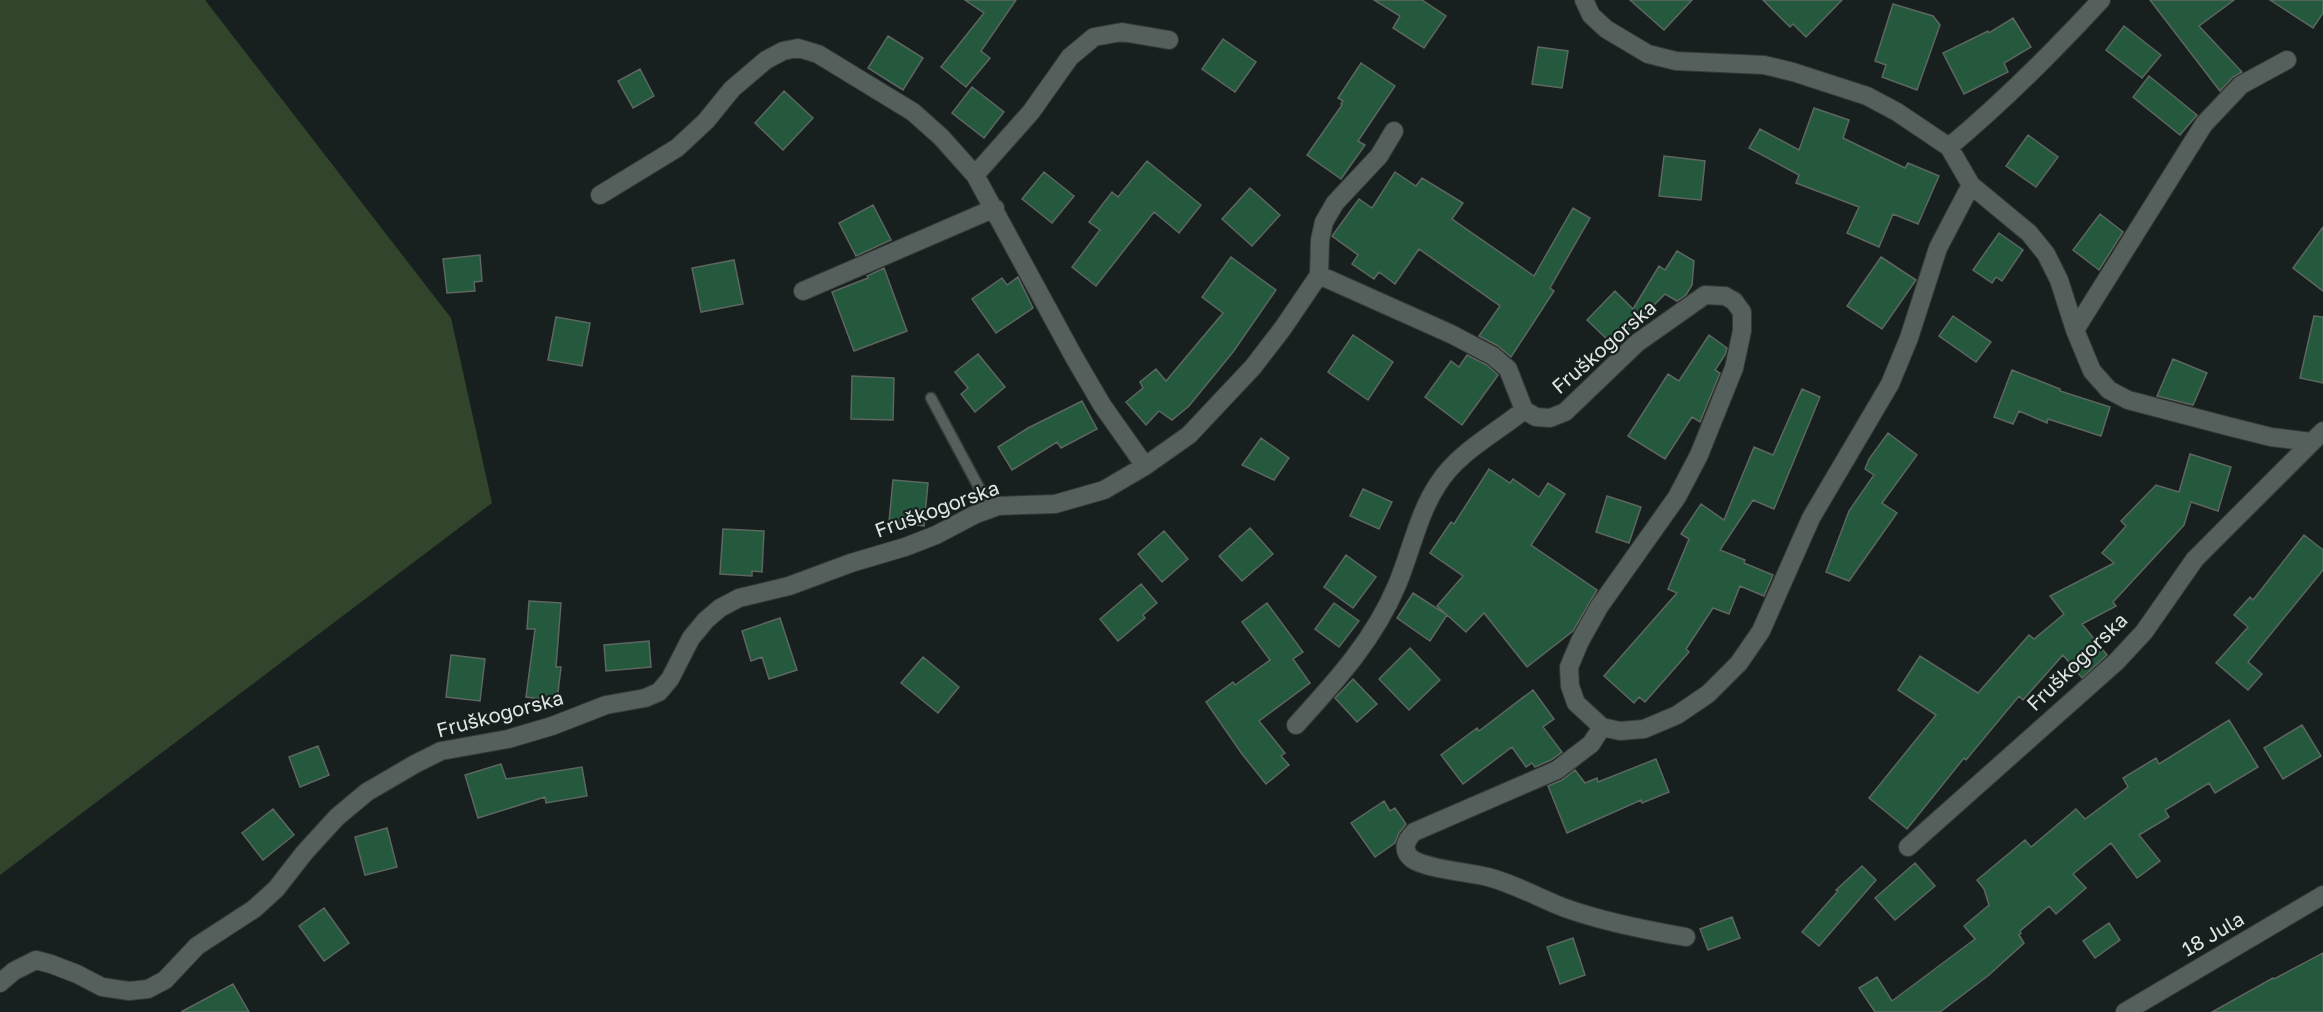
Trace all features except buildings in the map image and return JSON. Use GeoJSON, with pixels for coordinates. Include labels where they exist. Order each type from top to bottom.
{"type":"FeatureCollection","features":[{"type":"Feature","properties":{"kind":"street","name":"Fruškogorska"},"geometry":{"type":"LineString","coordinates":[[1584,0],[1591,15],[1606,29],[1648,54],[1676,61],[1764,65],[1793,72],[1867,96],[1897,112],[1949,147],[1971,185],[2029,233],[2046,254],[2059,280],[2075,330],[2092,371],[2109,390],[2128,400],[2271,437],[2317,436]]}},
{"type":"Feature","properties":{"kind":"street"},"geometry":{"type":"LineString","coordinates":[[1949,147],[2010,94],[2101,0]]}},
{"type":"Feature","properties":{"kind":"street"},"geometry":{"type":"LineString","coordinates":[[975,175],[1031,112],[1070,57],[1094,37],[1122,32],[1169,40]]}},
{"type":"Feature","properties":{"kind":"street"},"geometry":{"type":"LineString","coordinates":[[600,195],[677,148],[706,121],[732,89],[766,60],[783,51],[798,48],[818,54],[914,112],[941,137],[975,175],[1102,405],[1145,466]]}},
{"type":"Feature","properties":{"kind":"street"},"geometry":{"type":"LineString","coordinates":[[2075,330],[2204,124],[2241,85],[2287,60]]}},
{"type":"Feature","properties":{"kind":"street"},"geometry":{"type":"LineString","coordinates":[[1296,725],[1356,657],[1374,631],[1396,586],[1437,484],[1453,464],[1524,410],[1508,369],[1493,356],[1451,334],[1319,275],[1320,240],[1324,222],[1335,203],[1379,156],[1394,131]]}},
{"type":"Feature","properties":{"kind":"street"},"geometry":{"type":"LineString","coordinates":[[1686,937],[1617,923],[1565,908],[1491,877],[1424,864],[1413,860],[1407,854],[1405,848],[1407,839],[1414,832],[1557,770],[1591,744],[1602,727],[1620,730],[1644,729],[1677,715],[1715,686],[1738,663],[1761,631],[1811,518],[1890,384],[1909,338],[1938,248],[1971,185]]}},
{"type":"Feature","properties":{"kind":"street"},"geometry":{"type":"LineString","coordinates":[[803,291],[995,208]]}},
{"type":"Feature","properties":{"kind":"street","name":"Fruškogorska"},"geometry":{"type":"LineString","coordinates":[[0,983],[36,960],[76,974],[102,987],[129,991],[148,989],[165,980],[197,946],[254,909],[276,889],[337,816],[368,792],[441,751],[508,739],[552,726],[606,705],[645,698],[659,692],[670,680],[691,638],[706,620],[720,608],[740,598],[789,586],[851,563],[905,547],[936,535],[990,508],[1016,504],[1055,504],[1104,490],[1145,466],[1189,435],[1254,367],[1284,328],[1319,275]]}},
{"type":"Feature","properties":{"kind":"street","name":"Fruškogorska"},"geometry":{"type":"LineString","coordinates":[[1524,410],[1543,418],[1550,418],[1565,412],[1637,343],[1705,295],[1725,296],[1742,312],[1743,331],[1734,368],[1699,455],[1677,497],[1599,607],[1569,667],[1570,686],[1576,703],[1602,727]]}},
{"type":"Feature","properties":{"kind":"street","name":"Fruškogorska"},"geometry":{"type":"LineString","coordinates":[[1908,847],[2116,662],[2144,632],[2195,559],[2317,436]]}},
{"type":"Feature","properties":{"kind":"street","name":"18 Jula"},"geometry":{"type":"LineString","coordinates":[[2126,1012],[2323,895]]}},
{"type":"Feature","properties":{"kind":"lane"},"geometry":{"type":"LineString","coordinates":[[931,398],[990,508]]}},
{"type":"Feature","properties":{"kind":"green space"},"geometry":{"type":"Polygon","coordinates":[[[0,0],[205,0],[451,318],[492,503],[0,875],[0,0]]]}}]}
